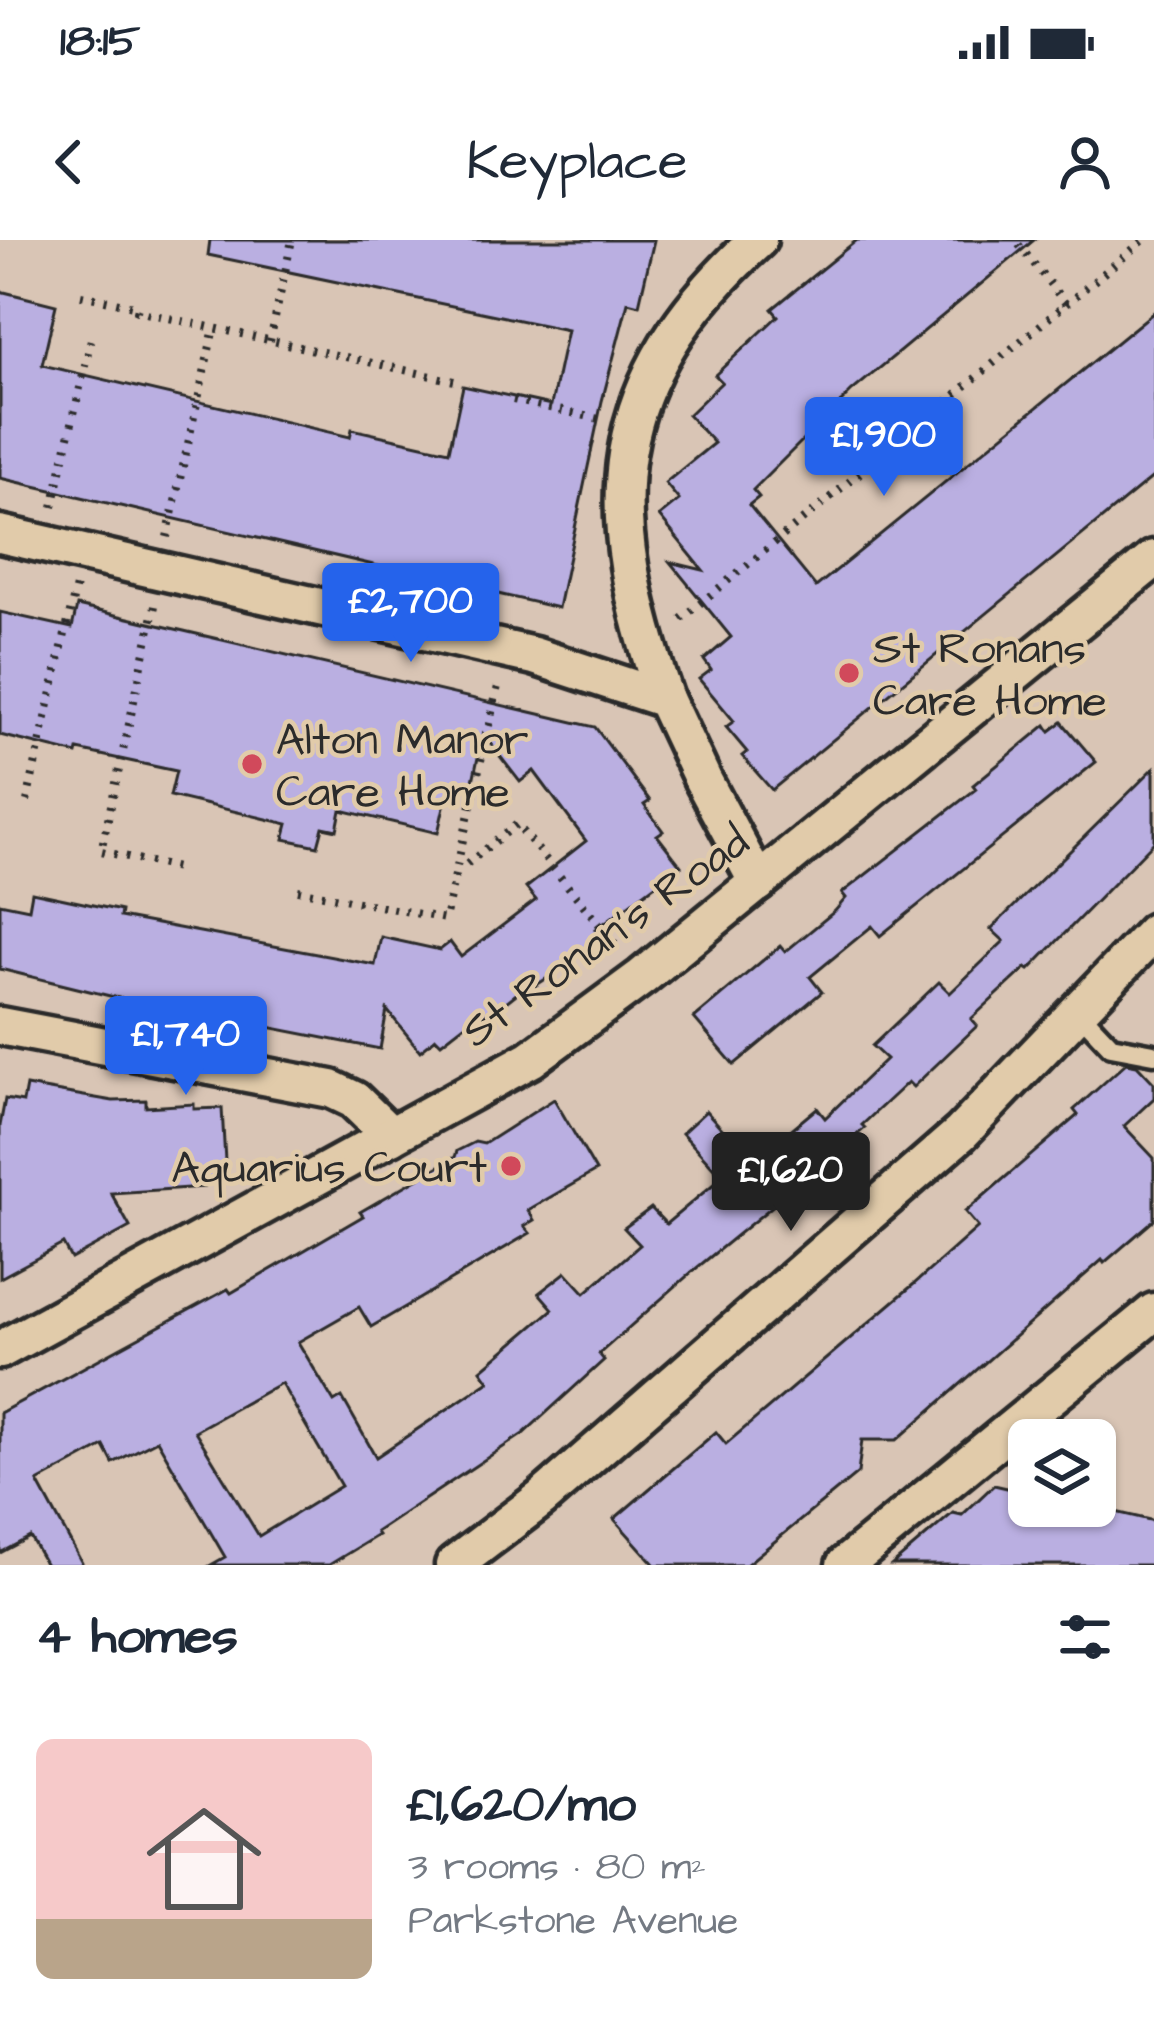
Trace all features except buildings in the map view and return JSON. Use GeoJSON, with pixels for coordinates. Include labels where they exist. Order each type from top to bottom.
{"type":"FeatureCollection","features":[{"type":"Feature","properties":{"kind":"street"},"geometry":{"type":"LineString","coordinates":[[758,240],[726,268],[678,325],[643,391],[630,426],[623,472],[632,588],[647,647],[703,781],[758,883]]}},
{"type":"Feature","properties":{"kind":"street"},"geometry":{"type":"LineString","coordinates":[[0,534],[507,650],[665,698]]}},
{"type":"Feature","properties":{"kind":"street","name":"St Ronan's Road"},"geometry":{"type":"LineString","coordinates":[[0,1350],[531,1059],[642,977],[1150,570]]}},
{"type":"Feature","properties":{"kind":"street"},"geometry":{"type":"LineString","coordinates":[[454,1565],[541,1499],[961,1133],[1154,932]]}},
{"type":"Feature","properties":{"kind":"street"},"geometry":{"type":"LineString","coordinates":[[0,1026],[331,1089],[354,1100],[391,1136]]}},
{"type":"Feature","properties":{"kind":"street"},"geometry":{"type":"LineString","coordinates":[[844,1565],[1154,1312]]}},
{"type":"Feature","properties":{"kind":"lane"},"geometry":{"type":"LineString","coordinates":[[1078,1011],[1112,1046],[1154,1054]]}},
{"type":"Feature","properties":{"kind":"path"},"geometry":{"type":"LineString","coordinates":[[270,340],[292,240]]}},
{"type":"Feature","properties":{"kind":"path"},"geometry":{"type":"LineString","coordinates":[[1015,240],[1066,304]]}},
{"type":"Feature","properties":{"kind":"path"},"geometry":{"type":"LineString","coordinates":[[918,425],[1144,240]]}},
{"type":"Feature","properties":{"kind":"path"},"geometry":{"type":"LineString","coordinates":[[81,295],[459,382]]}},
{"type":"Feature","properties":{"kind":"path"},"geometry":{"type":"LineString","coordinates":[[177,868],[101,851],[214,328]]}},
{"type":"Feature","properties":{"kind":"path"},"geometry":{"type":"LineString","coordinates":[[45,544],[91,339]]}},
{"type":"Feature","properties":{"kind":"path"},"geometry":{"type":"LineString","coordinates":[[513,400],[630,426]]}},
{"type":"Feature","properties":{"kind":"path"},"geometry":{"type":"LineString","coordinates":[[647,647],[866,468]]}},
{"type":"Feature","properties":{"kind":"path"},"geometry":{"type":"LineString","coordinates":[[27,801],[84,553]]}},
{"type":"Feature","properties":{"kind":"path"},"geometry":{"type":"LineString","coordinates":[[298,890],[445,919],[507,650]]}},
{"type":"Feature","properties":{"kind":"path"},"geometry":{"type":"LineString","coordinates":[[467,864],[517,824],[642,977]]}},
{"type":"Feature","properties":{"kind":"place","name":"St Ronans Care Home"},"geometry":{"type":"Point","coordinates":[849,673]}},
{"type":"Feature","properties":{"kind":"place","name":"Alton Manor Care Home"},"geometry":{"type":"Point","coordinates":[252,764]}},
{"type":"Feature","properties":{"kind":"place","name":"Aquarius Court"},"geometry":{"type":"Point","coordinates":[511,1166]}}]}
